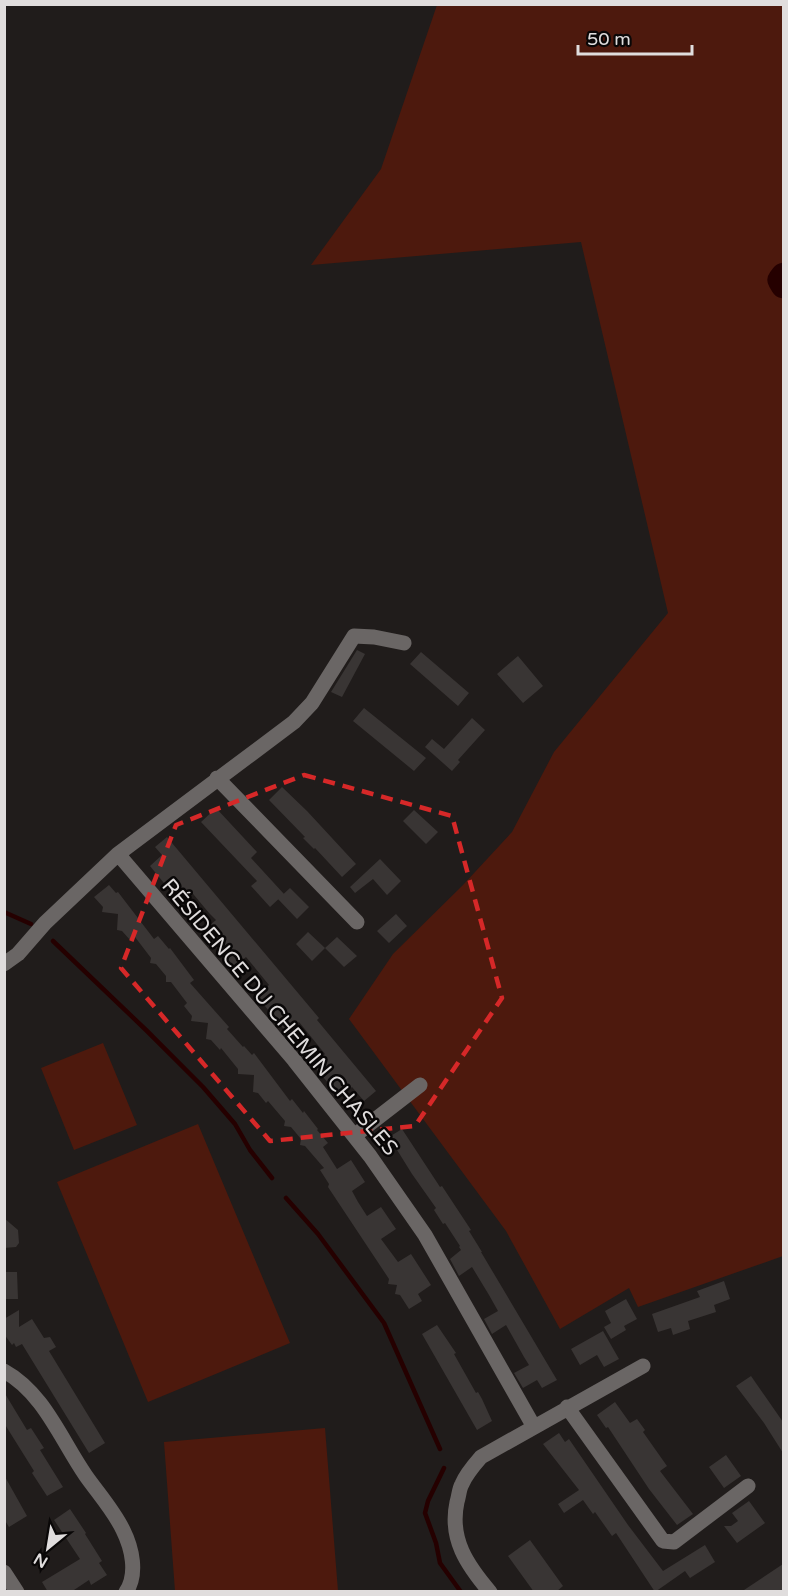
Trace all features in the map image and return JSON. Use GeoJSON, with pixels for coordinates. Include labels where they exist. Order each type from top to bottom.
{"type":"FeatureCollection","features":[{"type":"Feature","properties":{"kind":"street"},"geometry":{"type":"LineString","coordinates":[[4,964],[18,954],[45,923],[117,854],[294,722],[312,703],[354,636],[404,643]]}},
{"type":"Feature","properties":{"kind":"street"},"geometry":{"type":"LineString","coordinates":[[217,778],[357,922]]}},
{"type":"Feature","properties":{"kind":"street","name":"RÉSIDENCE DU CHEMIN CHASLES"},"geometry":{"type":"LineString","coordinates":[[117,854],[294,1060],[354,1136],[425,1235],[534,1427]]}},
{"type":"Feature","properties":{"kind":"street"},"geometry":{"type":"LineString","coordinates":[[354,1136],[420,1085]]}},
{"type":"Feature","properties":{"kind":"street"},"geometry":{"type":"LineString","coordinates":[[490,1592],[472,1571],[457,1540],[455,1513],[461,1484],[481,1456],[643,1366]]}},
{"type":"Feature","properties":{"kind":"street"},"geometry":{"type":"LineString","coordinates":[[4,1371],[21,1381],[36,1395],[123,1530],[132,1558],[133,1574],[126,1592]]}},
{"type":"Feature","properties":{"kind":"street"},"geometry":{"type":"LineString","coordinates":[[567,1407],[663,1541],[674,1542],[748,1486]]}},
{"type":"Feature","properties":{"kind":"street"},"geometry":{"type":"LineString","coordinates":[[4,1572],[17,1592]]}},
{"type":"Feature","properties":{"kind":"highlighted area"},"geometry":{"type":"Polygon","coordinates":[[[304,775],[452,816],[502,998],[415,1126],[270,1141],[121,968],[176,825],[304,775]]]}},
{"type":"Feature","properties":{"kind":"shaded area"},"geometry":{"type":"Polygon","coordinates":[[[437,5],[783,5],[783,1256],[638,1307],[629,1288],[560,1329],[506,1231],[349,1019],[393,954],[463,885],[512,832],[554,752],[668,613],[581,242],[311,265],[381,169],[437,5]]]}},
{"type":"Feature","properties":{"kind":"shaded area"},"geometry":{"type":"Polygon","coordinates":[[[103,1043],[137,1125],[74,1150],[41,1068],[103,1043]]]}},
{"type":"Feature","properties":{"kind":"shaded area"},"geometry":{"type":"Polygon","coordinates":[[[198,1124],[290,1343],[148,1402],[57,1182],[198,1124]]]}},
{"type":"Feature","properties":{"kind":"shaded area"},"geometry":{"type":"Polygon","coordinates":[[[325,1428],[338,1591],[175,1591],[164,1442],[325,1428]]]}},
{"type":"Feature","properties":{"kind":"building"},"geometry":{"type":"Polygon","coordinates":[[[357,650],[365,654],[342,697],[331,692],[357,650]]]}},
{"type":"Feature","properties":{"kind":"building"},"geometry":{"type":"Polygon","coordinates":[[[421,652],[469,693],[458,706],[410,664],[421,652]]]}},
{"type":"Feature","properties":{"kind":"building"},"geometry":{"type":"Polygon","coordinates":[[[518,656],[543,686],[523,703],[497,674],[518,656]]]}},
{"type":"Feature","properties":{"kind":"building"},"geometry":{"type":"Polygon","coordinates":[[[364,708],[426,758],[414,771],[353,721],[364,708]]]}},
{"type":"Feature","properties":{"kind":"building"},"geometry":{"type":"Polygon","coordinates":[[[472,718],[485,730],[458,760],[460,762],[452,771],[425,747],[432,739],[444,749],[472,718]]]}},
{"type":"Feature","properties":{"kind":"building"},"geometry":{"type":"Polygon","coordinates":[[[282,787],[356,864],[342,877],[269,800],[282,787]]]}},
{"type":"Feature","properties":{"kind":"building"},"geometry":{"type":"Polygon","coordinates":[[[216,808],[257,852],[251,858],[284,894],[270,907],[251,886],[257,881],[201,822],[216,808]]]}},
{"type":"Feature","properties":{"kind":"building"},"geometry":{"type":"Polygon","coordinates":[[[414,810],[438,832],[426,844],[403,821],[414,810]]]}},
{"type":"Feature","properties":{"kind":"building"},"geometry":{"type":"Polygon","coordinates":[[[167,837],[319,1018],[317,1020],[376,1091],[364,1101],[352,1087],[340,1097],[313,1065],[325,1054],[299,1022],[286,1032],[256,995],[269,985],[251,963],[246,957],[233,968],[203,931],[216,920],[189,889],[177,899],[150,866],[162,855],[155,847],[167,837]]]}},
{"type":"Feature","properties":{"kind":"building"},"geometry":{"type":"Polygon","coordinates":[[[380,859],[401,881],[387,895],[373,879],[355,893],[350,887],[380,859]]]}},
{"type":"Feature","properties":{"kind":"building"},"geometry":{"type":"Polygon","coordinates":[[[109,885],[116,893],[118,892],[154,939],[158,936],[170,948],[194,980],[190,983],[229,1027],[227,1029],[252,1055],[254,1053],[290,1101],[292,1099],[303,1113],[304,1111],[328,1143],[323,1147],[337,1169],[351,1160],[365,1182],[352,1191],[367,1216],[381,1207],[396,1229],[381,1239],[398,1262],[411,1254],[431,1285],[418,1294],[422,1301],[409,1309],[400,1295],[395,1294],[397,1285],[388,1284],[389,1279],[328,1187],[329,1184],[320,1170],[324,1168],[305,1146],[300,1145],[301,1139],[291,1127],[284,1126],[285,1121],[268,1101],[266,1103],[258,1093],[253,1092],[254,1075],[238,1074],[238,1069],[221,1048],[220,1050],[211,1040],[206,1039],[208,1023],[191,1021],[192,1016],[184,1006],[187,1003],[171,982],[166,982],[166,976],[156,964],[150,963],[151,958],[135,937],[131,941],[122,931],[117,930],[118,914],[102,912],[103,907],[94,897],[109,885]]]}},
{"type":"Feature","properties":{"kind":"building"},"geometry":{"type":"Polygon","coordinates":[[[290,888],[309,907],[297,919],[278,899],[290,888]]]}},
{"type":"Feature","properties":{"kind":"building"},"geometry":{"type":"Polygon","coordinates":[[[396,914],[407,926],[389,943],[377,931],[396,914]]]}},
{"type":"Feature","properties":{"kind":"building"},"geometry":{"type":"Polygon","coordinates":[[[308,932],[325,948],[312,961],[296,944],[308,932]]]}},
{"type":"Feature","properties":{"kind":"building"},"geometry":{"type":"Polygon","coordinates":[[[337,937],[357,956],[344,967],[325,948],[337,937]]]}},
{"type":"Feature","properties":{"kind":"building"},"geometry":{"type":"Polygon","coordinates":[[[402,1129],[471,1230],[469,1231],[481,1252],[557,1380],[542,1388],[537,1380],[523,1388],[514,1373],[529,1365],[506,1325],[492,1334],[484,1319],[498,1311],[472,1267],[459,1276],[450,1259],[461,1250],[460,1246],[445,1223],[443,1224],[434,1210],[436,1208],[389,1137],[402,1129]]]}},
{"type":"Feature","properties":{"kind":"building"},"geometry":{"type":"Polygon","coordinates":[[[4,1218],[18,1230],[19,1243],[16,1247],[4,1248],[4,1218]]]}},
{"type":"Feature","properties":{"kind":"building"},"geometry":{"type":"Polygon","coordinates":[[[4,1272],[17,1272],[18,1299],[4,1299],[4,1272]]]}},
{"type":"Feature","properties":{"kind":"building"},"geometry":{"type":"Polygon","coordinates":[[[724,1281],[730,1299],[714,1305],[716,1312],[688,1321],[690,1329],[673,1335],[671,1328],[658,1332],[652,1314],[700,1297],[697,1291],[724,1281]]]}},
{"type":"Feature","properties":{"kind":"building"},"geometry":{"type":"Polygon","coordinates":[[[626,1299],[637,1319],[624,1326],[626,1330],[611,1339],[604,1327],[611,1323],[605,1311],[626,1299]]]}},
{"type":"Feature","properties":{"kind":"building"},"geometry":{"type":"Polygon","coordinates":[[[19,1310],[19,1327],[32,1319],[44,1338],[50,1337],[56,1347],[49,1351],[105,1443],[89,1453],[22,1344],[16,1347],[14,1343],[12,1345],[4,1334],[4,1319],[19,1310]]]}},
{"type":"Feature","properties":{"kind":"building"},"geometry":{"type":"Polygon","coordinates":[[[437,1325],[456,1353],[454,1354],[476,1393],[478,1392],[482,1399],[492,1421],[477,1430],[422,1334],[437,1325]]]}},
{"type":"Feature","properties":{"kind":"building"},"geometry":{"type":"Polygon","coordinates":[[[603,1331],[619,1359],[604,1367],[597,1355],[580,1365],[571,1349],[603,1331]]]}},
{"type":"Feature","properties":{"kind":"building"},"geometry":{"type":"Polygon","coordinates":[[[751,1376],[783,1422],[783,1453],[736,1386],[751,1376]]]}},
{"type":"Feature","properties":{"kind":"building"},"geometry":{"type":"Polygon","coordinates":[[[4,1392],[27,1430],[31,1428],[44,1448],[40,1450],[63,1487],[47,1496],[4,1423],[4,1392]]]}},
{"type":"Feature","properties":{"kind":"building"},"geometry":{"type":"Polygon","coordinates":[[[615,1402],[630,1423],[637,1419],[645,1430],[643,1432],[667,1466],[660,1471],[693,1514],[677,1525],[649,1489],[608,1427],[606,1428],[597,1415],[615,1402]]]}},
{"type":"Feature","properties":{"kind":"building"},"geometry":{"type":"Polygon","coordinates":[[[559,1433],[565,1442],[569,1439],[628,1525],[663,1571],[705,1545],[715,1562],[690,1578],[685,1571],[655,1592],[616,1533],[612,1536],[595,1512],[593,1514],[583,1500],[564,1513],[558,1504],[579,1490],[543,1444],[559,1433]]]}},
{"type":"Feature","properties":{"kind":"building"},"geometry":{"type":"Polygon","coordinates":[[[726,1455],[741,1476],[724,1488],[709,1467],[726,1455]]]}},
{"type":"Feature","properties":{"kind":"building"},"geometry":{"type":"Polygon","coordinates":[[[4,1475],[27,1516],[9,1527],[4,1519],[4,1475]]]}},
{"type":"Feature","properties":{"kind":"building"},"geometry":{"type":"Polygon","coordinates":[[[749,1501],[765,1523],[737,1543],[724,1526],[731,1526],[738,1521],[732,1513],[749,1501]]]}},
{"type":"Feature","properties":{"kind":"building"},"geometry":{"type":"Polygon","coordinates":[[[70,1509],[102,1561],[99,1563],[107,1575],[91,1585],[89,1580],[71,1592],[48,1592],[42,1582],[80,1559],[54,1520],[70,1509]]]}},
{"type":"Feature","properties":{"kind":"building"},"geometry":{"type":"Polygon","coordinates":[[[530,1540],[563,1586],[556,1592],[534,1592],[508,1556],[530,1540]]]}},
{"type":"Feature","properties":{"kind":"building"},"geometry":{"type":"Polygon","coordinates":[[[783,1564],[783,1592],[741,1592],[783,1564]]]}},
{"type":"Feature","properties":{"kind":"waterway"},"geometry":{"type":"LineString","coordinates":[[784,276],[781,280],[784,285]]}},
{"type":"Feature","properties":{"kind":"waterway"},"geometry":{"type":"LineString","coordinates":[[4,912],[31,924]]}},
{"type":"Feature","properties":{"kind":"waterway"},"geometry":{"type":"LineString","coordinates":[[53,941],[203,1087],[235,1124],[250,1150],[272,1178]]}},
{"type":"Feature","properties":{"kind":"waterway"},"geometry":{"type":"LineString","coordinates":[[286,1198],[318,1234],[384,1323],[440,1449]]}},
{"type":"Feature","properties":{"kind":"waterway"},"geometry":{"type":"LineString","coordinates":[[444,1468],[428,1501],[425,1513],[436,1543],[440,1563],[461,1592]]}}]}
